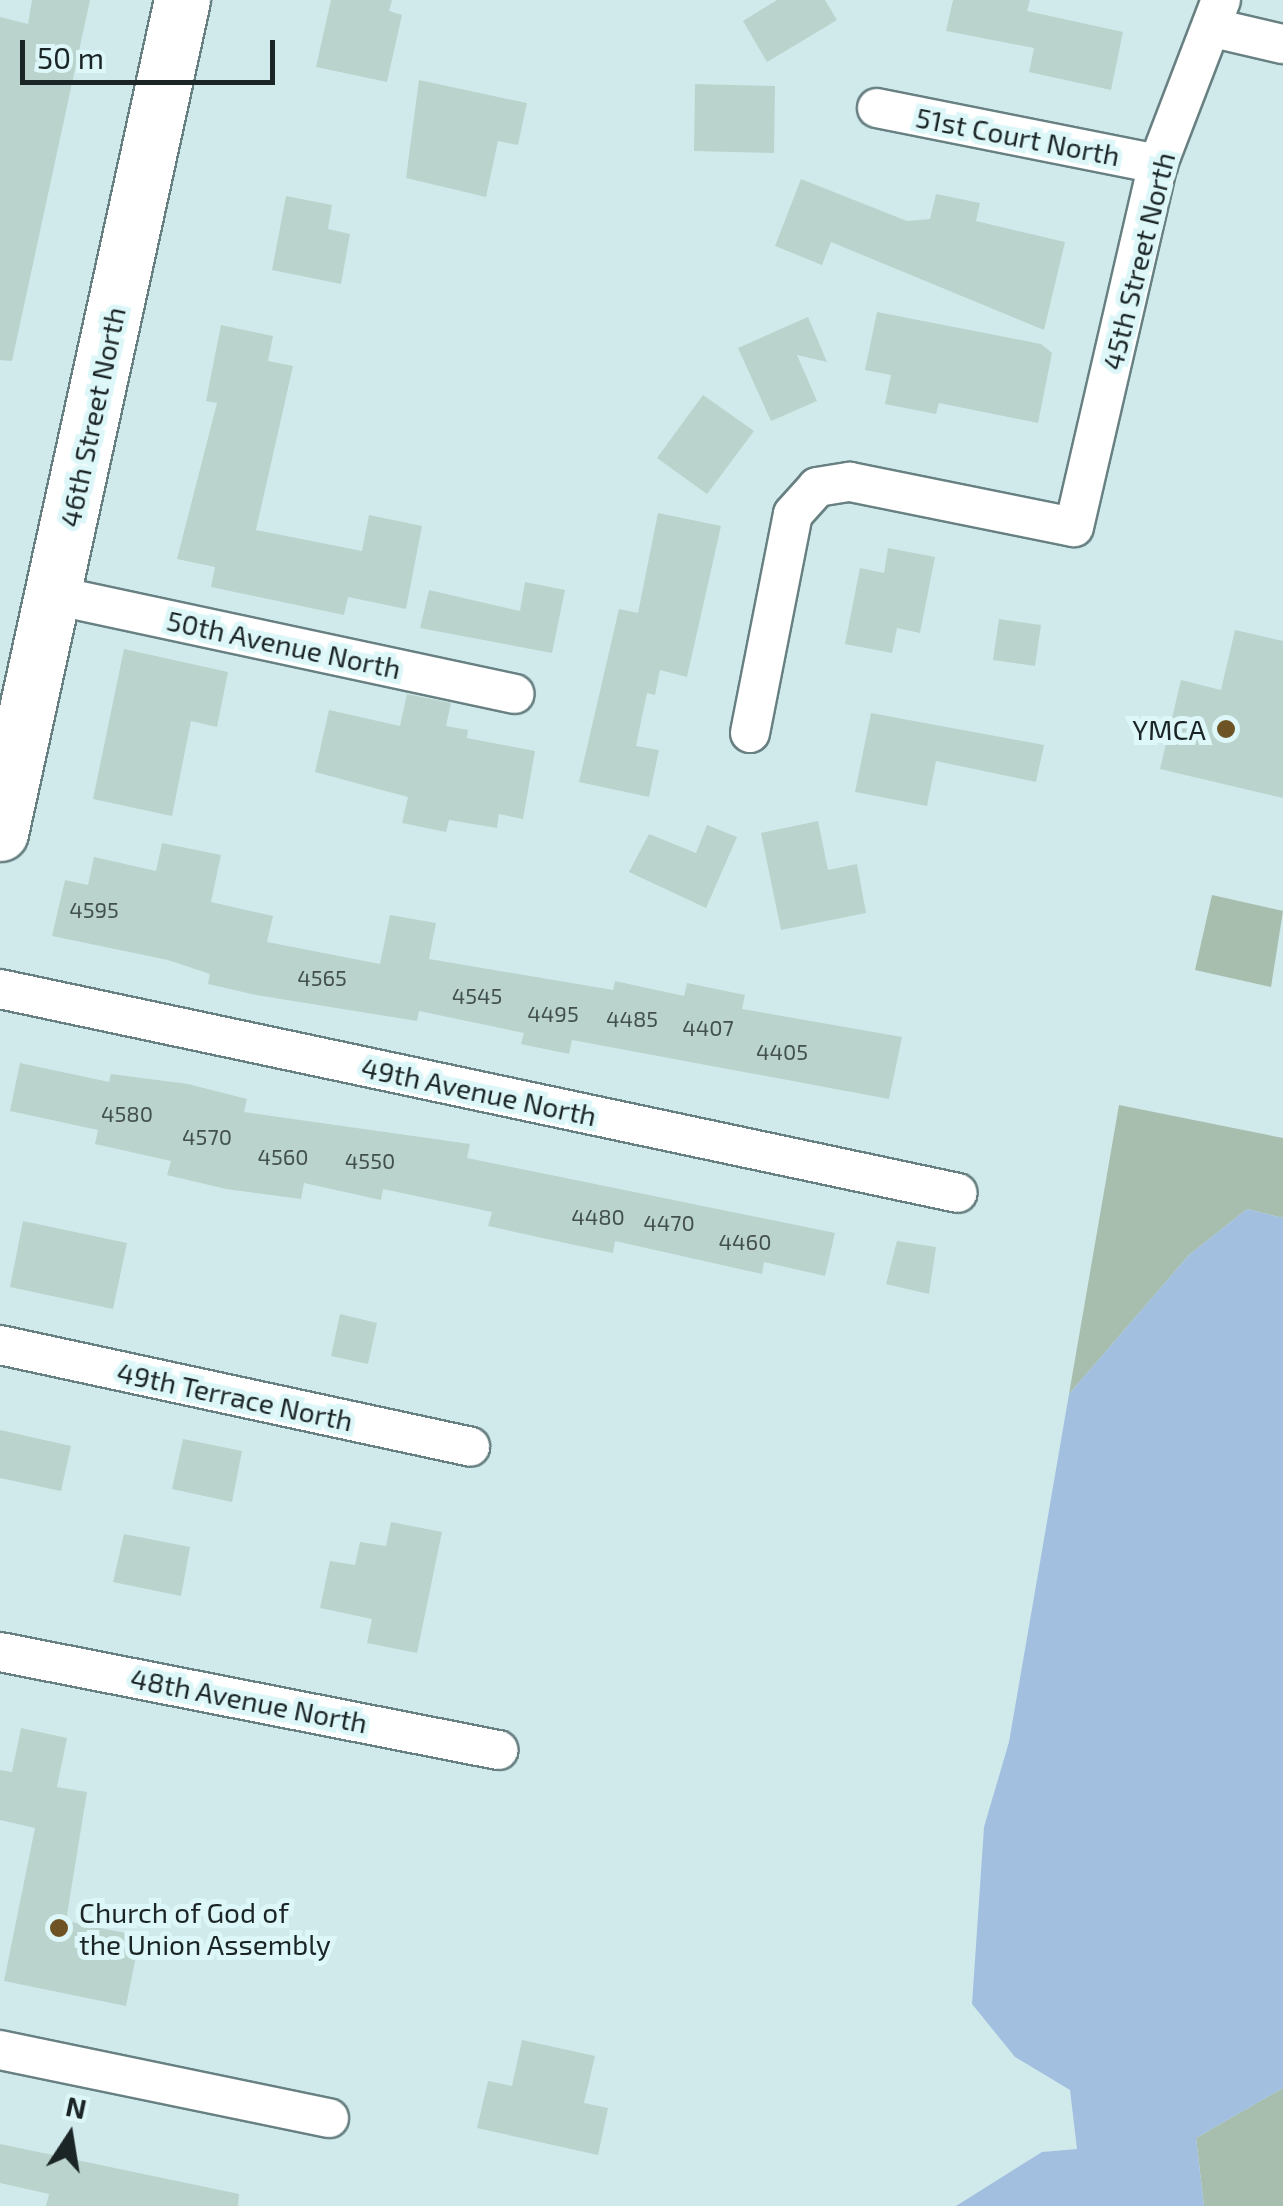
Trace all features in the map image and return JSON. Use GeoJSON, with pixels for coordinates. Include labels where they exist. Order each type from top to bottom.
{"type":"FeatureCollection","features":[{"type":"Feature","properties":{"kind":"street","name":"46th Street North"},"geometry":{"type":"LineString","coordinates":[[4,798],[53,594],[182,0]]}},
{"type":"Feature","properties":{"kind":"street"},"geometry":{"type":"LineString","coordinates":[[1217,14],[1283,44]]}},
{"type":"Feature","properties":{"kind":"street","name":"45th Street North"},"geometry":{"type":"LineString","coordinates":[[750,733],[793,514],[817,487],[850,482],[1074,528],[1158,164],[1217,14]]}},
{"type":"Feature","properties":{"kind":"street","name":"51st Court North"},"geometry":{"type":"LineString","coordinates":[[877,108],[1158,164]]}},
{"type":"Feature","properties":{"kind":"street","name":"50th Avenue North"},"geometry":{"type":"LineString","coordinates":[[53,594],[515,694]]}},
{"type":"Feature","properties":{"kind":"street","name":"49th Avenue North"},"geometry":{"type":"LineString","coordinates":[[0,989],[958,1193]]}},
{"type":"Feature","properties":{"kind":"street","name":"49th Terrace North"},"geometry":{"type":"LineString","coordinates":[[0,1345],[470,1447]]}},
{"type":"Feature","properties":{"kind":"street","name":"48th Avenue North"},"geometry":{"type":"LineString","coordinates":[[0,1652],[498,1750]]}},
{"type":"Feature","properties":{"kind":"street"},"geometry":{"type":"LineString","coordinates":[[0,2050],[328,2118]]}},
{"type":"Feature","properties":{"kind":"green space"},"geometry":{"type":"Polygon","coordinates":[[[1212,895],[1283,911],[1271,987],[1195,970],[1212,895]]]}},
{"type":"Feature","properties":{"kind":"green space"},"geometry":{"type":"Polygon","coordinates":[[[1119,1105],[1283,1138],[1283,1218],[1247,1209],[1189,1255],[1069,1394],[1119,1105]]]}},
{"type":"Feature","properties":{"kind":"green space"},"geometry":{"type":"Polygon","coordinates":[[[1283,2088],[1283,2206],[1204,2206],[1196,2138],[1283,2088]]]}},
{"type":"Feature","properties":{"kind":"water"},"geometry":{"type":"Polygon","coordinates":[[[1247,1209],[1283,1218],[1283,2088],[1196,2138],[1204,2206],[956,2206],[1042,2152],[1077,2149],[1070,2090],[1015,2057],[972,2004],[984,1827],[1009,1742],[1069,1394],[1189,1255],[1247,1209]]]}},
{"type":"Feature","properties":{"kind":"building"},"geometry":{"type":"Polygon","coordinates":[[[32,0],[90,0],[12,361],[0,360],[0,17],[28,24],[32,0]]]}},
{"type":"Feature","properties":{"kind":"building"},"geometry":{"type":"Polygon","coordinates":[[[331,0],[392,0],[389,11],[402,15],[387,82],[316,67],[331,0]]]}},
{"type":"Feature","properties":{"kind":"building"},"geometry":{"type":"Polygon","coordinates":[[[777,0],[825,0],[837,20],[767,62],[743,21],[777,0]]]}},
{"type":"Feature","properties":{"kind":"building"},"geometry":{"type":"Polygon","coordinates":[[[953,0],[1030,0],[1027,11],[1123,32],[1111,90],[1029,72],[1034,48],[946,31],[953,0]]]}},
{"type":"Feature","properties":{"kind":"building"},"geometry":{"type":"Polygon","coordinates":[[[419,80],[527,103],[518,145],[498,141],[486,197],[406,178],[419,80]]]}},
{"type":"Feature","properties":{"kind":"building"},"geometry":{"type":"Polygon","coordinates":[[[695,84],[775,86],[774,153],[694,151],[695,84]]]}},
{"type":"Feature","properties":{"kind":"building"},"geometry":{"type":"Polygon","coordinates":[[[801,179],[907,221],[930,219],[936,194],[980,203],[976,221],[1065,242],[1044,330],[831,242],[822,265],[775,246],[801,179]]]}},
{"type":"Feature","properties":{"kind":"building"},"geometry":{"type":"Polygon","coordinates":[[[286,196],[332,205],[328,229],[350,234],[341,284],[272,270],[286,196]]]}},
{"type":"Feature","properties":{"kind":"building"},"geometry":{"type":"Polygon","coordinates":[[[877,312],[1041,344],[1052,353],[1038,423],[939,403],[936,414],[885,404],[891,375],[865,370],[877,312]]]}},
{"type":"Feature","properties":{"kind":"building"},"geometry":{"type":"Polygon","coordinates":[[[808,317],[827,362],[797,355],[817,401],[771,421],[738,348],[808,317]]]}},
{"type":"Feature","properties":{"kind":"building"},"geometry":{"type":"Polygon","coordinates":[[[221,325],[273,336],[268,361],[293,366],[256,530],[362,551],[369,515],[422,526],[406,609],[348,597],[344,615],[211,587],[215,567],[177,559],[217,403],[206,401],[221,325]]]}},
{"type":"Feature","properties":{"kind":"building"},"geometry":{"type":"Polygon","coordinates":[[[703,395],[754,431],[707,494],[657,458],[703,395]]]}},
{"type":"Feature","properties":{"kind":"building"},"geometry":{"type":"Polygon","coordinates":[[[658,513],[721,526],[687,677],[660,670],[655,695],[647,693],[636,746],[659,750],[649,797],[579,782],[619,609],[638,613],[658,513]]]}},
{"type":"Feature","properties":{"kind":"building"},"geometry":{"type":"Polygon","coordinates":[[[888,548],[935,557],[920,633],[897,628],[892,653],[845,644],[860,568],[884,573],[888,548]]]}},
{"type":"Feature","properties":{"kind":"building"},"geometry":{"type":"Polygon","coordinates":[[[525,582],[565,590],[552,653],[420,628],[429,590],[520,611],[525,582]]]}},
{"type":"Feature","properties":{"kind":"building"},"geometry":{"type":"Polygon","coordinates":[[[999,619],[1041,625],[1035,666],[993,660],[999,619]]]}},
{"type":"Feature","properties":{"kind":"building","name":"YMCA"},"geometry":{"type":"Polygon","coordinates":[[[1235,630],[1283,641],[1283,798],[1160,769],[1181,680],[1221,690],[1235,630]]]}},
{"type":"Feature","properties":{"kind":"building"},"geometry":{"type":"Polygon","coordinates":[[[124,649],[228,672],[217,727],[191,721],[172,816],[93,799],[124,649]]]}},
{"type":"Feature","properties":{"kind":"building"},"geometry":{"type":"Polygon","coordinates":[[[407,694],[451,703],[446,726],[468,730],[467,738],[535,751],[523,819],[499,814],[497,828],[449,820],[446,832],[402,823],[408,797],[315,772],[329,710],[400,726],[407,694]]]}},
{"type":"Feature","properties":{"kind":"building"},"geometry":{"type":"Polygon","coordinates":[[[871,713],[1044,745],[1036,782],[936,761],[927,806],[855,792],[871,713]]]}},
{"type":"Feature","properties":{"kind":"building"},"geometry":{"type":"Polygon","coordinates":[[[818,821],[828,870],[857,864],[866,913],[781,930],[761,833],[818,821]]]}},
{"type":"Feature","properties":{"kind":"building"},"geometry":{"type":"Polygon","coordinates":[[[707,825],[737,837],[706,908],[629,872],[649,834],[696,853],[707,825]]]}},
{"type":"Feature","properties":{"kind":"building"},"geometry":{"type":"Polygon","coordinates":[[[162,843],[221,855],[211,902],[273,916],[267,942],[380,964],[390,915],[436,923],[429,959],[613,990],[615,981],[684,996],[687,983],[745,995],[742,1009],[902,1037],[889,1099],[572,1040],[569,1054],[521,1044],[524,1033],[419,1011],[417,1021],[256,995],[208,984],[210,974],[168,960],[52,936],[65,880],[88,885],[94,857],[156,871],[162,843]]]}},
{"type":"Feature","properties":{"kind":"building"},"geometry":{"type":"Polygon","coordinates":[[[20,1063],[109,1082],[111,1074],[188,1084],[247,1099],[244,1112],[470,1144],[467,1158],[835,1233],[825,1276],[764,1262],[762,1274],[615,1241],[613,1253],[488,1226],[492,1212],[383,1189],[381,1200],[304,1183],[301,1199],[226,1189],[167,1175],[171,1161],[95,1144],[98,1130],[10,1111],[20,1063]]]}},
{"type":"Feature","properties":{"kind":"building"},"geometry":{"type":"Polygon","coordinates":[[[23,1221],[127,1243],[113,1309],[10,1287],[23,1221]]]}},
{"type":"Feature","properties":{"kind":"building"},"geometry":{"type":"Polygon","coordinates":[[[897,1241],[936,1247],[929,1294],[886,1284],[897,1241]]]}},
{"type":"Feature","properties":{"kind":"building"},"geometry":{"type":"Polygon","coordinates":[[[340,1314],[377,1323],[368,1364],[331,1356],[340,1314]]]}},
{"type":"Feature","properties":{"kind":"building"},"geometry":{"type":"Polygon","coordinates":[[[0,1430],[71,1446],[61,1491],[0,1478],[0,1430]]]}},
{"type":"Feature","properties":{"kind":"building"},"geometry":{"type":"Polygon","coordinates":[[[183,1439],[242,1451],[232,1502],[172,1489],[183,1439]]]}},
{"type":"Feature","properties":{"kind":"building"},"geometry":{"type":"Polygon","coordinates":[[[391,1522],[442,1532],[417,1653],[367,1643],[372,1619],[320,1608],[330,1561],[355,1565],[360,1542],[386,1546],[391,1522]]]}},
{"type":"Feature","properties":{"kind":"building"},"geometry":{"type":"Polygon","coordinates":[[[124,1534],[190,1547],[181,1596],[113,1582],[124,1534]]]}},
{"type":"Feature","properties":{"kind":"building"},"geometry":{"type":"Polygon","coordinates":[[[21,1728],[67,1738],[57,1787],[87,1792],[66,1921],[140,1936],[126,2006],[4,1981],[35,1828],[0,1820],[0,1770],[12,1772],[21,1728]]]}},
{"type":"Feature","properties":{"kind":"building"},"geometry":{"type":"Polygon","coordinates":[[[522,2040],[595,2056],[584,2103],[608,2108],[598,2155],[477,2128],[488,2081],[512,2086],[522,2040]]]}},
{"type":"Feature","properties":{"kind":"building"},"geometry":{"type":"Polygon","coordinates":[[[0,2144],[239,2194],[238,2206],[46,2206],[49,2194],[0,2183],[0,2144]]]}},
{"type":"Feature","properties":{"kind":"place","name":"YMCA"},"geometry":{"type":"Point","coordinates":[1226,729]}},
{"type":"Feature","properties":{"kind":"place","name":"Church of God of the Union Assembly"},"geometry":{"type":"Point","coordinates":[59,1928]}}]}
